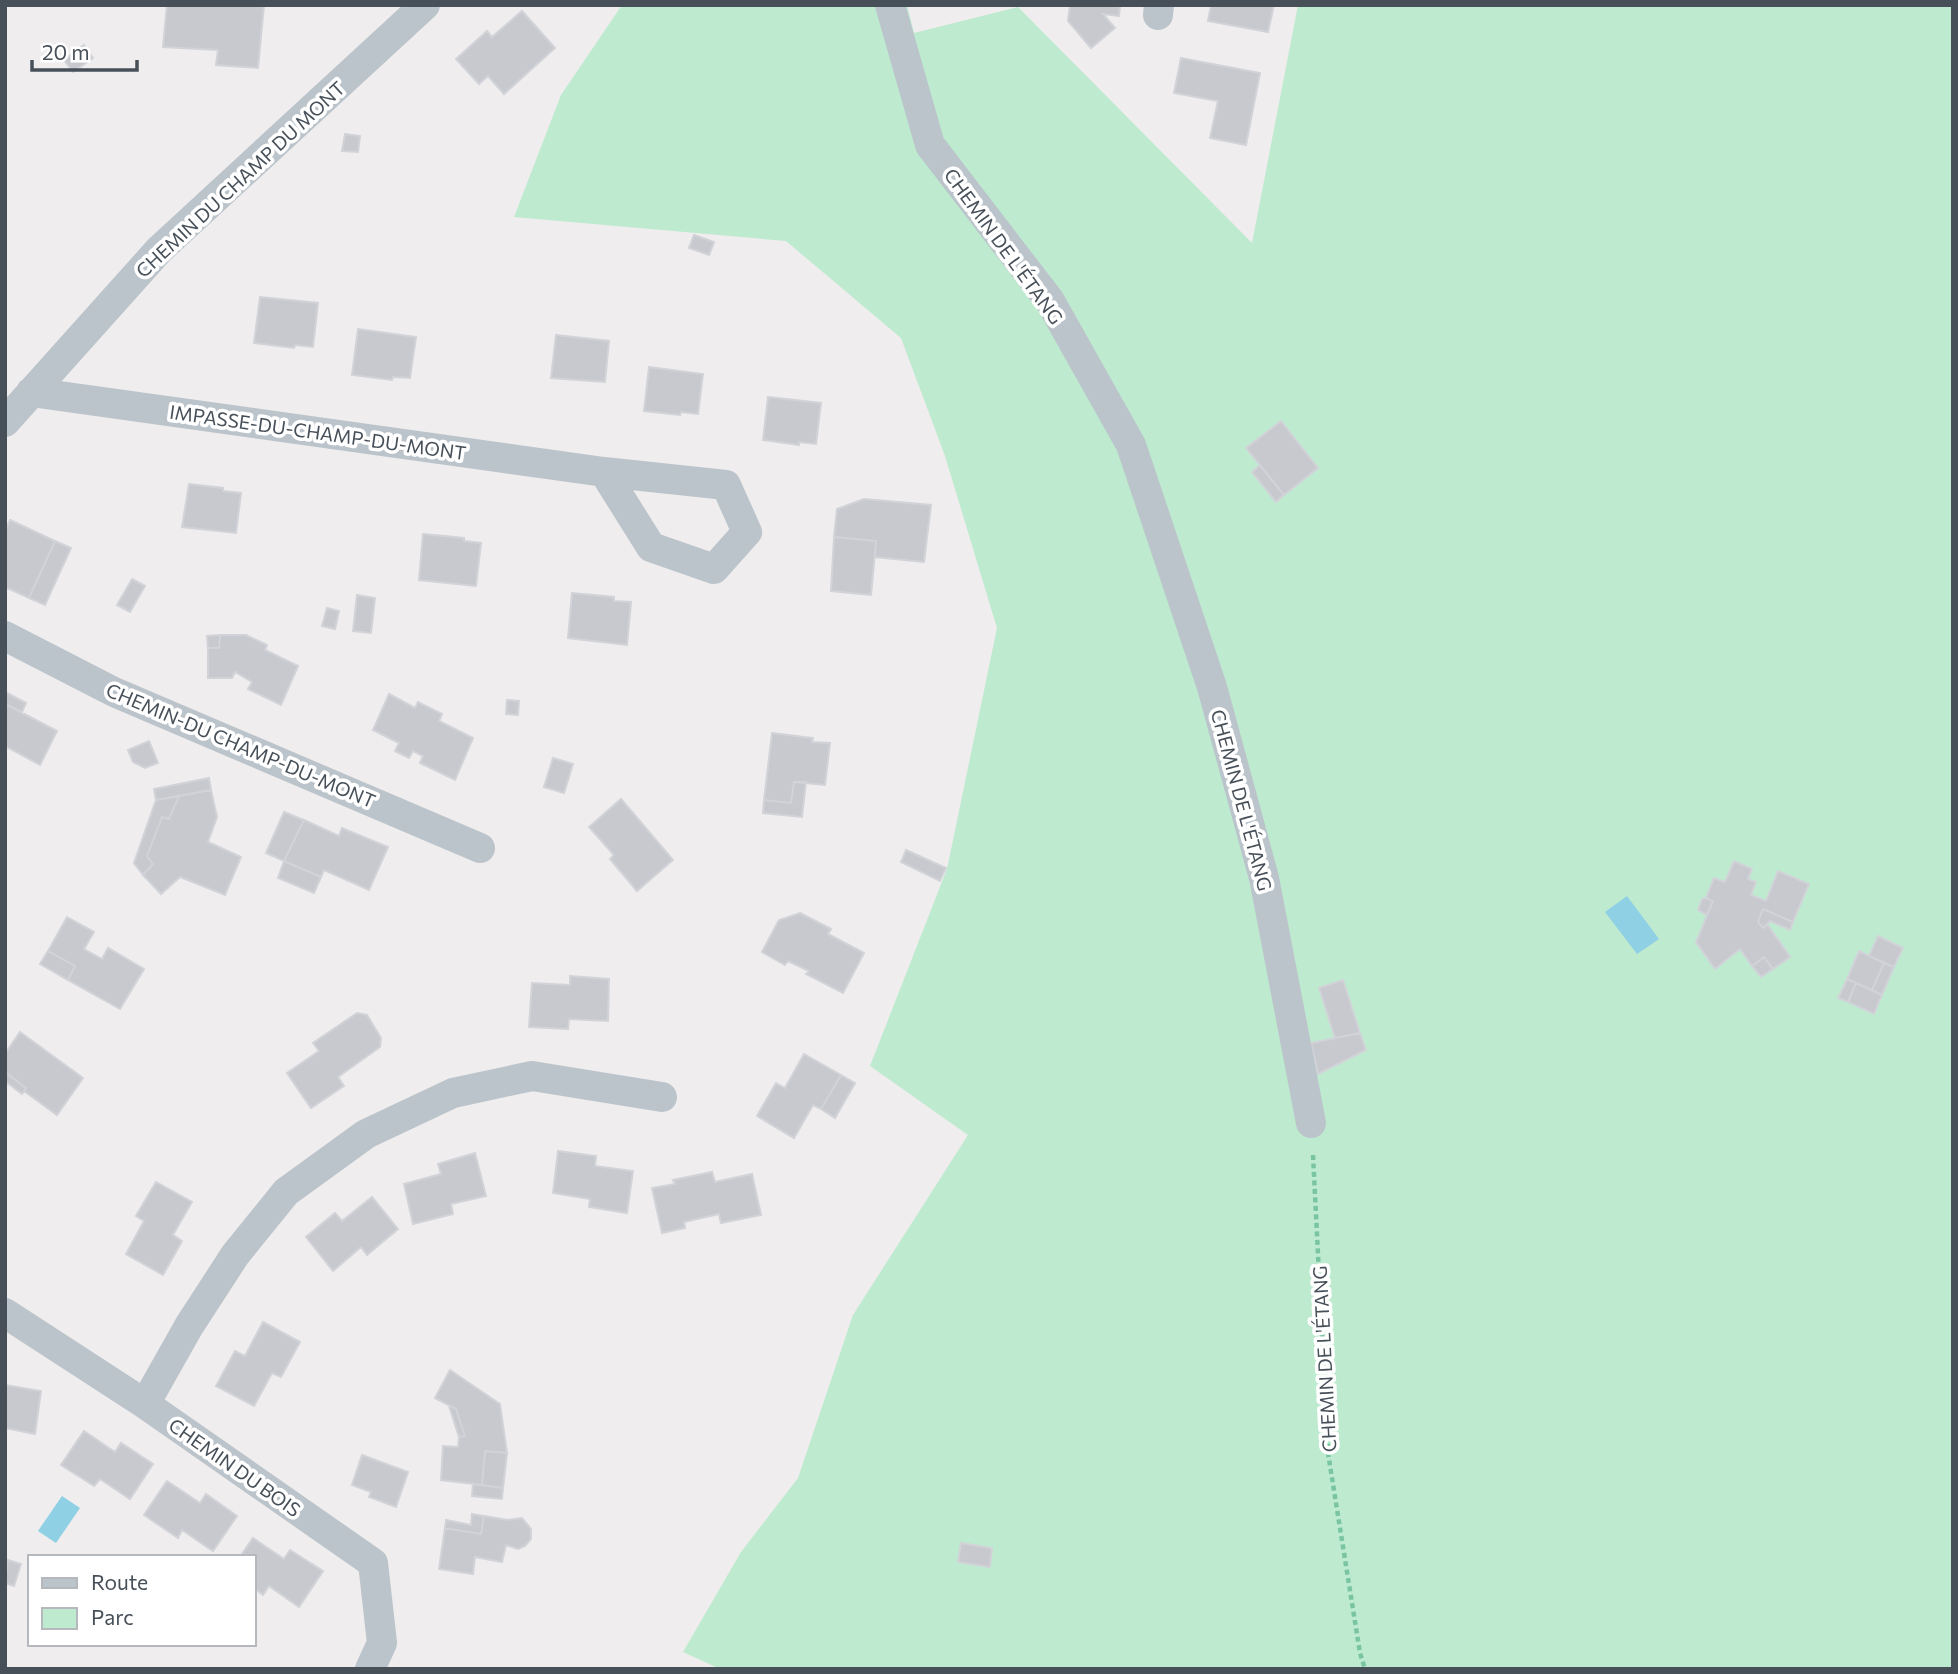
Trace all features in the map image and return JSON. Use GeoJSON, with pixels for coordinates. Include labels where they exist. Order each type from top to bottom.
{"type":"FeatureCollection","features":[{"type":"Feature","properties":{"kind":"street","name":"CHEMIN DU CHAMP DU MONT"},"geometry":{"type":"LineString","coordinates":[[5,422],[159,250],[425,5]]}},
{"type":"Feature","properties":{"kind":"street","name":"CHEMIN DE L'ÉTANG"},"geometry":{"type":"LineString","coordinates":[[890,5],[930,145],[1049,301],[1131,445],[1212,687],[1260,866],[1311,1123]]}},
{"type":"Feature","properties":{"kind":"street","name":"IMPASSE-DU-CHAMP-DU-MONT"},"geometry":{"type":"LineString","coordinates":[[31,393],[604,472],[726,485],[747,532],[714,569],[651,547],[604,472]]}},
{"type":"Feature","properties":{"kind":"street","name":"CHEMIN-DU CHAMP-DU-MONT"},"geometry":{"type":"LineString","coordinates":[[5,636],[114,692],[480,848]]}},
{"type":"Feature","properties":{"kind":"street"},"geometry":{"type":"LineString","coordinates":[[145,1404],[235,1255],[286,1192],[366,1133],[453,1093],[533,1076],[662,1097]]}},
{"type":"Feature","properties":{"kind":"street","name":"CHEMIN DU BOIS"},"geometry":{"type":"LineString","coordinates":[[5,1313],[145,1404],[373,1563],[383,1643],[370,1669]]}},
{"type":"Feature","properties":{"kind":"path","name":"CHEMIN DE L'ÉTANG"},"geometry":{"type":"LineString","coordinates":[[1311,1123],[1328,1452],[1360,1653],[1365,1669]]}},
{"type":"Feature","properties":{"kind":"green space"},"geometry":{"type":"Polygon","coordinates":[[[622,5],[907,5],[914,33],[1018,7],[1252,243],[1298,5],[1953,5],[1953,1669],[720,1669],[683,1652],[741,1552],[798,1478],[853,1315],[968,1135],[870,1066],[947,869],[997,628],[945,456],[901,338],[786,241],[514,217],[561,95],[622,5]]]}},
{"type":"Feature","properties":{"kind":"water"},"geometry":{"type":"Polygon","coordinates":[[[1627,896],[1659,939],[1637,954],[1605,912],[1627,896]]]}},
{"type":"Feature","properties":{"kind":"water"},"geometry":{"type":"Polygon","coordinates":[[[62,1496],[80,1508],[56,1543],[38,1531],[62,1496]]]}},
{"type":"Feature","properties":{"kind":"building"},"geometry":{"type":"Polygon","coordinates":[[[167,5],[264,5],[258,68],[216,65],[218,50],[163,47],[167,5]]]}},
{"type":"Feature","properties":{"kind":"building"},"geometry":{"type":"Polygon","coordinates":[[[1070,5],[1120,5],[1119,16],[1103,14],[1115,28],[1091,48],[1068,21],[1070,5]]]}},
{"type":"Feature","properties":{"kind":"building"},"geometry":{"type":"Polygon","coordinates":[[[1211,5],[1274,5],[1268,32],[1208,21],[1211,5]]]}},
{"type":"Feature","properties":{"kind":"building"},"geometry":{"type":"Polygon","coordinates":[[[522,11],[555,48],[504,94],[488,76],[479,84],[456,59],[487,31],[492,37],[522,11]]]}},
{"type":"Feature","properties":{"kind":"building"},"geometry":{"type":"Polygon","coordinates":[[[84,45],[93,58],[73,72],[64,60],[84,45]]]}},
{"type":"Feature","properties":{"kind":"building"},"geometry":{"type":"Polygon","coordinates":[[[1181,58],[1260,73],[1246,145],[1210,138],[1218,101],[1174,93],[1181,58]]]}},
{"type":"Feature","properties":{"kind":"building"},"geometry":{"type":"Polygon","coordinates":[[[345,134],[360,136],[358,152],[342,151],[345,134]]]}},
{"type":"Feature","properties":{"kind":"building"},"geometry":{"type":"Polygon","coordinates":[[[694,235],[714,242],[709,255],[689,248],[694,235]]]}},
{"type":"Feature","properties":{"kind":"building"},"geometry":{"type":"Polygon","coordinates":[[[260,297],[318,303],[313,347],[295,345],[294,348],[254,343],[260,297]]]}},
{"type":"Feature","properties":{"kind":"building"},"geometry":{"type":"Polygon","coordinates":[[[358,329],[416,337],[410,378],[393,377],[392,380],[352,375],[358,329]]]}},
{"type":"Feature","properties":{"kind":"building"},"geometry":{"type":"Polygon","coordinates":[[[556,335],[609,341],[605,382],[551,378],[556,335]]]}},
{"type":"Feature","properties":{"kind":"building"},"geometry":{"type":"Polygon","coordinates":[[[649,367],[703,374],[698,414],[644,411],[649,367]]]}},
{"type":"Feature","properties":{"kind":"building"},"geometry":{"type":"Polygon","coordinates":[[[768,397],[821,403],[816,444],[799,442],[799,445],[763,440],[768,397]]]}},
{"type":"Feature","properties":{"kind":"building"},"geometry":{"type":"Polygon","coordinates":[[[1281,421],[1318,468],[1284,495],[1246,448],[1281,421]]]}},
{"type":"Feature","properties":{"kind":"building"},"geometry":{"type":"Polygon","coordinates":[[[1260,465],[1284,495],[1276,502],[1252,472],[1260,465]]]}},
{"type":"Feature","properties":{"kind":"building"},"geometry":{"type":"Polygon","coordinates":[[[189,484],[241,493],[236,533],[182,527],[189,484]]]}},
{"type":"Feature","properties":{"kind":"building"},"geometry":{"type":"Polygon","coordinates":[[[864,499],[931,505],[924,562],[875,557],[876,541],[834,537],[837,509],[864,499]]]}},
{"type":"Feature","properties":{"kind":"building"},"geometry":{"type":"Polygon","coordinates":[[[10,520],[55,541],[29,598],[5,587],[5,531],[10,520]]]}},
{"type":"Feature","properties":{"kind":"building"},"geometry":{"type":"Polygon","coordinates":[[[423,534],[464,538],[464,541],[481,543],[476,586],[419,580],[423,534]]]}},
{"type":"Feature","properties":{"kind":"building"},"geometry":{"type":"Polygon","coordinates":[[[834,537],[876,541],[871,595],[831,591],[834,537]]]}},
{"type":"Feature","properties":{"kind":"building"},"geometry":{"type":"Polygon","coordinates":[[[55,541],[71,548],[45,605],[29,598],[55,541]]]}},
{"type":"Feature","properties":{"kind":"building"},"geometry":{"type":"Polygon","coordinates":[[[132,579],[145,586],[130,612],[117,605],[132,579]]]}},
{"type":"Feature","properties":{"kind":"building"},"geometry":{"type":"Polygon","coordinates":[[[572,593],[614,597],[614,601],[631,602],[627,645],[568,638],[572,593]]]}},
{"type":"Feature","properties":{"kind":"building"},"geometry":{"type":"Polygon","coordinates":[[[357,595],[375,598],[371,633],[353,631],[357,595]]]}},
{"type":"Feature","properties":{"kind":"building"},"geometry":{"type":"Polygon","coordinates":[[[327,608],[339,611],[335,629],[322,626],[327,608]]]}},
{"type":"Feature","properties":{"kind":"building"},"geometry":{"type":"Polygon","coordinates":[[[220,635],[219,648],[208,648],[207,636],[220,635]]]}},
{"type":"Feature","properties":{"kind":"building"},"geometry":{"type":"Polygon","coordinates":[[[220,635],[246,635],[267,645],[265,650],[298,666],[281,705],[248,689],[252,682],[235,672],[232,678],[208,678],[208,648],[219,648],[220,635]]]}},
{"type":"Feature","properties":{"kind":"building"},"geometry":{"type":"Polygon","coordinates":[[[5,692],[26,703],[22,712],[5,704],[5,692]]]}},
{"type":"Feature","properties":{"kind":"building"},"geometry":{"type":"Polygon","coordinates":[[[389,694],[415,708],[418,702],[442,714],[439,721],[473,738],[455,780],[420,763],[423,756],[413,751],[409,758],[395,751],[399,743],[373,730],[389,694]]]}},
{"type":"Feature","properties":{"kind":"building"},"geometry":{"type":"Polygon","coordinates":[[[507,700],[519,701],[518,715],[506,714],[507,700]]]}},
{"type":"Feature","properties":{"kind":"building"},"geometry":{"type":"Polygon","coordinates":[[[5,704],[57,731],[40,765],[5,746],[5,704]]]}},
{"type":"Feature","properties":{"kind":"building"},"geometry":{"type":"Polygon","coordinates":[[[772,733],[830,743],[825,785],[794,782],[791,803],[764,800],[772,733]]]}},
{"type":"Feature","properties":{"kind":"building"},"geometry":{"type":"Polygon","coordinates":[[[149,741],[158,763],[145,768],[133,762],[128,750],[149,741]]]}},
{"type":"Feature","properties":{"kind":"building"},"geometry":{"type":"Polygon","coordinates":[[[553,758],[573,764],[564,793],[544,787],[553,758]]]}},
{"type":"Feature","properties":{"kind":"building"},"geometry":{"type":"Polygon","coordinates":[[[209,778],[211,790],[156,800],[154,789],[209,778]]]}},
{"type":"Feature","properties":{"kind":"building"},"geometry":{"type":"Polygon","coordinates":[[[794,782],[806,782],[802,817],[763,813],[764,800],[791,803],[794,782]]]}},
{"type":"Feature","properties":{"kind":"building"},"geometry":{"type":"Polygon","coordinates":[[[211,790],[217,817],[208,842],[241,857],[225,895],[180,877],[161,894],[143,875],[153,864],[147,856],[162,817],[169,819],[179,796],[211,790]]]}},
{"type":"Feature","properties":{"kind":"building"},"geometry":{"type":"Polygon","coordinates":[[[179,796],[169,819],[162,817],[147,856],[153,864],[143,875],[134,863],[156,800],[179,796]]]}},
{"type":"Feature","properties":{"kind":"building"},"geometry":{"type":"Polygon","coordinates":[[[621,799],[673,860],[637,891],[610,859],[614,855],[589,827],[621,799]]]}},
{"type":"Feature","properties":{"kind":"building"},"geometry":{"type":"Polygon","coordinates":[[[284,812],[304,820],[284,861],[266,853],[284,812]]]}},
{"type":"Feature","properties":{"kind":"building"},"geometry":{"type":"Polygon","coordinates":[[[304,820],[339,836],[342,828],[388,847],[369,890],[324,870],[321,877],[284,861],[304,820]]]}},
{"type":"Feature","properties":{"kind":"building"},"geometry":{"type":"Polygon","coordinates":[[[906,850],[946,868],[940,881],[901,862],[906,850]]]}},
{"type":"Feature","properties":{"kind":"building"},"geometry":{"type":"Polygon","coordinates":[[[284,861],[321,877],[314,893],[278,878],[284,861]]]}},
{"type":"Feature","properties":{"kind":"building"},"geometry":{"type":"Polygon","coordinates":[[[1734,861],[1752,869],[1748,879],[1756,882],[1751,895],[1766,901],[1778,871],[1809,884],[1793,922],[1763,909],[1758,922],[1763,928],[1768,925],[1790,957],[1773,969],[1764,957],[1752,966],[1740,949],[1715,969],[1696,942],[1713,901],[1706,898],[1714,878],[1725,882],[1734,861]]]}},
{"type":"Feature","properties":{"kind":"building"},"geometry":{"type":"Polygon","coordinates":[[[1702,899],[1713,901],[1707,915],[1698,910],[1702,899]]]}},
{"type":"Feature","properties":{"kind":"building"},"geometry":{"type":"Polygon","coordinates":[[[1763,909],[1793,922],[1790,930],[1770,921],[1763,928],[1758,922],[1763,909]]]}},
{"type":"Feature","properties":{"kind":"building"},"geometry":{"type":"Polygon","coordinates":[[[800,913],[831,929],[828,934],[864,953],[843,993],[806,974],[809,971],[788,961],[785,965],[762,952],[779,920],[800,913]]]}},
{"type":"Feature","properties":{"kind":"building"},"geometry":{"type":"Polygon","coordinates":[[[67,917],[94,932],[84,949],[102,959],[108,948],[144,969],[120,1009],[68,980],[75,966],[48,951],[67,917]]]}},
{"type":"Feature","properties":{"kind":"building"},"geometry":{"type":"Polygon","coordinates":[[[1878,936],[1903,948],[1894,967],[1869,956],[1878,936]]]}},
{"type":"Feature","properties":{"kind":"building"},"geometry":{"type":"Polygon","coordinates":[[[48,951],[75,966],[68,980],[40,964],[48,951]]]}},
{"type":"Feature","properties":{"kind":"building"},"geometry":{"type":"Polygon","coordinates":[[[1859,951],[1884,963],[1872,990],[1847,979],[1859,951]]]}},
{"type":"Feature","properties":{"kind":"building"},"geometry":{"type":"Polygon","coordinates":[[[1764,957],[1773,969],[1761,977],[1752,966],[1764,957]]]}},
{"type":"Feature","properties":{"kind":"building"},"geometry":{"type":"Polygon","coordinates":[[[1884,963],[1894,967],[1882,995],[1872,990],[1884,963]]]}},
{"type":"Feature","properties":{"kind":"building"},"geometry":{"type":"Polygon","coordinates":[[[570,976],[609,979],[608,1021],[569,1019],[568,1029],[529,1027],[532,983],[570,985],[570,976]]]}},
{"type":"Feature","properties":{"kind":"building"},"geometry":{"type":"Polygon","coordinates":[[[1847,979],[1856,983],[1848,1002],[1838,998],[1847,979]]]}},
{"type":"Feature","properties":{"kind":"building"},"geometry":{"type":"Polygon","coordinates":[[[1343,980],[1360,1033],[1335,1038],[1319,988],[1343,980]]]}},
{"type":"Feature","properties":{"kind":"building"},"geometry":{"type":"Polygon","coordinates":[[[1856,983],[1882,995],[1874,1014],[1848,1002],[1856,983]]]}},
{"type":"Feature","properties":{"kind":"building"},"geometry":{"type":"Polygon","coordinates":[[[357,1013],[367,1015],[381,1038],[380,1047],[338,1077],[344,1086],[311,1108],[287,1073],[319,1051],[313,1043],[357,1013]]]}},
{"type":"Feature","properties":{"kind":"building"},"geometry":{"type":"Polygon","coordinates":[[[20,1032],[83,1078],[57,1115],[24,1091],[26,1088],[5,1072],[5,1054],[20,1032]]]}},
{"type":"Feature","properties":{"kind":"building"},"geometry":{"type":"Polygon","coordinates":[[[1360,1033],[1366,1050],[1318,1074],[1311,1043],[1360,1033]]]}},
{"type":"Feature","properties":{"kind":"building"},"geometry":{"type":"Polygon","coordinates":[[[804,1054],[841,1075],[821,1109],[813,1105],[794,1138],[757,1116],[776,1083],[785,1088],[804,1054]]]}},
{"type":"Feature","properties":{"kind":"building"},"geometry":{"type":"Polygon","coordinates":[[[5,1072],[26,1088],[22,1094],[5,1081],[5,1072]]]}},
{"type":"Feature","properties":{"kind":"building"},"geometry":{"type":"Polygon","coordinates":[[[841,1075],[855,1083],[835,1118],[821,1109],[841,1075]]]}},
{"type":"Feature","properties":{"kind":"building"},"geometry":{"type":"Polygon","coordinates":[[[558,1151],[596,1156],[595,1166],[633,1171],[627,1213],[589,1207],[590,1199],[553,1193],[558,1151]]]}},
{"type":"Feature","properties":{"kind":"building"},"geometry":{"type":"Polygon","coordinates":[[[475,1153],[486,1196],[451,1204],[453,1214],[413,1224],[404,1184],[441,1174],[438,1164],[475,1153]]]}},
{"type":"Feature","properties":{"kind":"building"},"geometry":{"type":"Polygon","coordinates":[[[712,1172],[715,1182],[752,1174],[761,1215],[721,1223],[719,1214],[684,1222],[685,1228],[662,1233],[652,1188],[675,1184],[673,1180],[712,1172]]]}},
{"type":"Feature","properties":{"kind":"building"},"geometry":{"type":"Polygon","coordinates":[[[156,1182],[192,1202],[173,1235],[182,1241],[163,1275],[126,1254],[144,1221],[136,1216],[156,1182]]]}},
{"type":"Feature","properties":{"kind":"building"},"geometry":{"type":"Polygon","coordinates":[[[372,1197],[398,1229],[367,1255],[361,1247],[333,1271],[306,1237],[335,1213],[342,1221],[372,1197]]]}},
{"type":"Feature","properties":{"kind":"building"},"geometry":{"type":"Polygon","coordinates":[[[263,1322],[300,1342],[281,1377],[272,1373],[254,1406],[216,1386],[235,1351],[245,1356],[263,1322]]]}},
{"type":"Feature","properties":{"kind":"building"},"geometry":{"type":"Polygon","coordinates":[[[450,1370],[500,1404],[507,1453],[485,1451],[482,1485],[441,1480],[443,1446],[458,1447],[459,1437],[465,1436],[456,1409],[435,1398],[450,1370]]]}},
{"type":"Feature","properties":{"kind":"building"},"geometry":{"type":"Polygon","coordinates":[[[5,1385],[41,1391],[35,1434],[5,1428],[5,1385]]]}},
{"type":"Feature","properties":{"kind":"building"},"geometry":{"type":"Polygon","coordinates":[[[449,1406],[456,1409],[465,1436],[459,1437],[449,1406]]]}},
{"type":"Feature","properties":{"kind":"building"},"geometry":{"type":"Polygon","coordinates":[[[84,1431],[115,1452],[121,1443],[153,1464],[130,1499],[100,1479],[94,1486],[61,1465],[84,1431]]]}},
{"type":"Feature","properties":{"kind":"building"},"geometry":{"type":"Polygon","coordinates":[[[485,1451],[507,1453],[503,1488],[482,1485],[485,1451]]]}},
{"type":"Feature","properties":{"kind":"building"},"geometry":{"type":"Polygon","coordinates":[[[362,1455],[408,1472],[396,1507],[369,1497],[371,1492],[352,1485],[362,1455]]]}},
{"type":"Feature","properties":{"kind":"building"},"geometry":{"type":"Polygon","coordinates":[[[167,1481],[200,1503],[206,1494],[237,1516],[213,1551],[182,1530],[178,1538],[144,1515],[167,1481]]]}},
{"type":"Feature","properties":{"kind":"building"},"geometry":{"type":"Polygon","coordinates":[[[473,1484],[503,1488],[502,1499],[472,1496],[473,1484]]]}},
{"type":"Feature","properties":{"kind":"building"},"geometry":{"type":"Polygon","coordinates":[[[472,1514],[484,1516],[481,1534],[445,1528],[446,1520],[471,1525],[472,1514]]]}},
{"type":"Feature","properties":{"kind":"building"},"geometry":{"type":"Polygon","coordinates":[[[484,1516],[508,1520],[522,1518],[531,1529],[531,1539],[518,1549],[506,1545],[502,1562],[475,1557],[473,1574],[439,1569],[445,1528],[481,1534],[484,1516]]]}},
{"type":"Feature","properties":{"kind":"building"},"geometry":{"type":"Polygon","coordinates":[[[253,1538],[284,1559],[290,1550],[323,1571],[299,1607],[269,1586],[263,1595],[256,1590],[256,1555],[241,1555],[253,1538]]]}},
{"type":"Feature","properties":{"kind":"building"},"geometry":{"type":"Polygon","coordinates":[[[961,1543],[992,1548],[990,1567],[958,1562],[961,1543]]]}},
{"type":"Feature","properties":{"kind":"building"},"geometry":{"type":"Polygon","coordinates":[[[8,1560],[21,1564],[14,1586],[5,1583],[8,1560]]]}}]}
